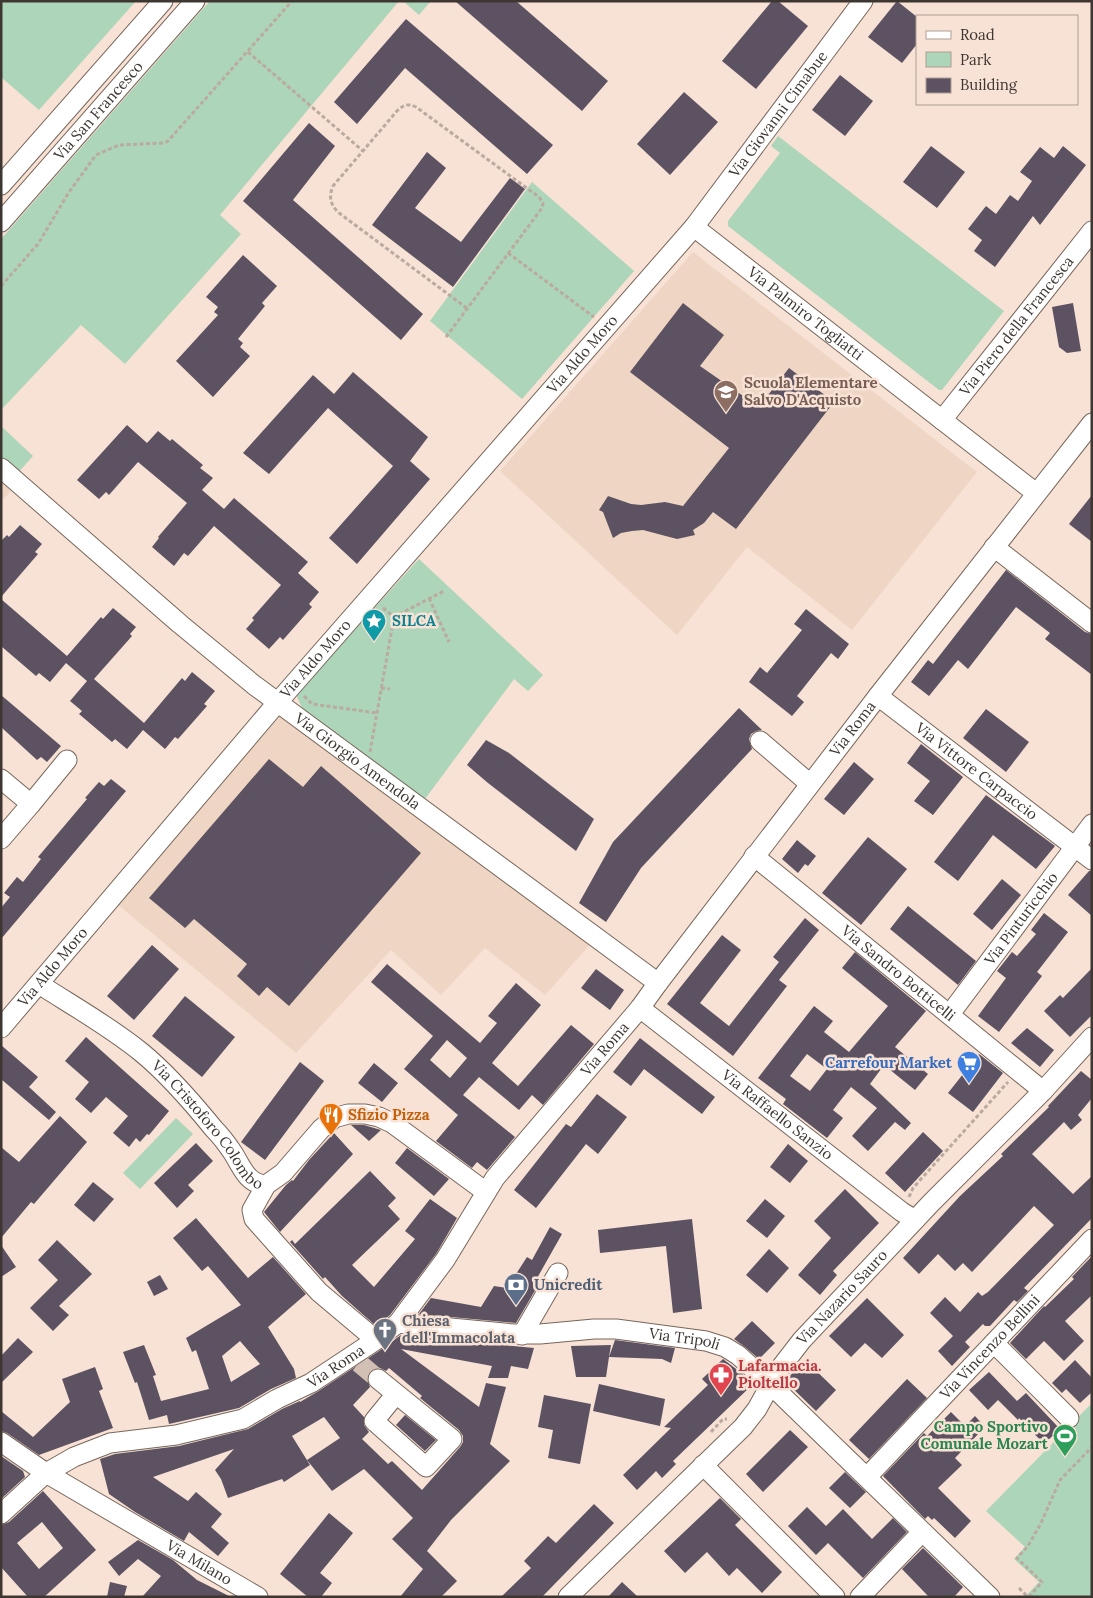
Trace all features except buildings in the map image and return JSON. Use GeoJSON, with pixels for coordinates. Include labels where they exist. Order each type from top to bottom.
{"type":"FeatureCollection","features":[{"type":"Feature","properties":{"kind":"street","name":"Via San Francesco"},"geometry":{"type":"LineString","coordinates":[[1,185],[163,1]]}},
{"type":"Feature","properties":{"kind":"street","name":"Via San Francesco"},"geometry":{"type":"LineString","coordinates":[[1,222],[195,1]]}},
{"type":"Feature","properties":{"kind":"street","name":"Via Giovanni Cimabue"},"geometry":{"type":"LineString","coordinates":[[694,227],[863,1]]}},
{"type":"Feature","properties":{"kind":"street","name":"Via Aldo Moro"},"geometry":{"type":"LineString","coordinates":[[1,1028],[292,685],[694,227]]}},
{"type":"Feature","properties":{"kind":"street","name":"Via Palmiro Togliatti"},"geometry":{"type":"LineString","coordinates":[[694,227],[1036,493]]}},
{"type":"Feature","properties":{"kind":"street","name":"Via Piero della Francesca"},"geometry":{"type":"LineString","coordinates":[[942,420],[1092,231]]}},
{"type":"Feature","properties":{"kind":"street","name":"Via Roma"},"geometry":{"type":"LineString","coordinates":[[1,1514],[46,1473],[74,1457],[110,1444],[176,1435],[243,1419],[277,1399],[355,1360],[398,1323],[445,1260],[495,1178],[640,1008],[754,856],[1092,423]]}},
{"type":"Feature","properties":{"kind":"street","name":"Via Giorgio Amendola"},"geometry":{"type":"LineString","coordinates":[[1,468],[180,624],[277,703],[658,983]]}},
{"type":"Feature","properties":{"kind":"street"},"geometry":{"type":"LineString","coordinates":[[994,547],[1092,623]]}},
{"type":"Feature","properties":{"kind":"street","name":"Via Vittore Carpaccio"},"geometry":{"type":"LineString","coordinates":[[878,696],[1092,860]]}},
{"type":"Feature","properties":{"kind":"street"},"geometry":{"type":"LineString","coordinates":[[760,741],[810,784]]}},
{"type":"Feature","properties":{"kind":"street"},"geometry":{"type":"LineString","coordinates":[[1,839],[67,760]]}},
{"type":"Feature","properties":{"kind":"street"},"geometry":{"type":"LineString","coordinates":[[1,779],[31,804]]}},
{"type":"Feature","properties":{"kind":"street","name":"Via Pinturicchio"},"geometry":{"type":"LineString","coordinates":[[950,1014],[1092,824]]}},
{"type":"Feature","properties":{"kind":"street","name":"Via Sandro Botticelli"},"geometry":{"type":"LineString","coordinates":[[754,856],[1043,1091]]}},
{"type":"Feature","properties":{"kind":"street","name":"Via Cristoforo Colombo"},"geometry":{"type":"LineString","coordinates":[[39,984],[120,1036],[143,1053],[164,1073],[208,1121],[232,1152],[247,1176],[255,1183],[266,1185],[254,1205],[252,1214],[254,1220],[319,1292],[376,1340]]}},
{"type":"Feature","properties":{"kind":"street","name":"Via Raffaello Sanzio"},"geometry":{"type":"LineString","coordinates":[[640,1008],[902,1212],[915,1220]]}},
{"type":"Feature","properties":{"kind":"street","name":"Via Nazario Sauro"},"geometry":{"type":"LineString","coordinates":[[568,1597],[743,1426],[757,1409],[778,1371],[802,1340],[915,1220],[1043,1091],[1092,1037]]}},
{"type":"Feature","properties":{"kind":"street"},"geometry":{"type":"LineString","coordinates":[[266,1185],[283,1173],[327,1123],[340,1116],[356,1113],[374,1116],[392,1123],[486,1192]]}},
{"type":"Feature","properties":{"kind":"street","name":"Via Vincenzo Bellini"},"geometry":{"type":"LineString","coordinates":[[867,1477],[994,1343],[1089,1247]]}},
{"type":"Feature","properties":{"kind":"street"},"geometry":{"type":"LineString","coordinates":[[522,1334],[558,1273]]}},
{"type":"Feature","properties":{"kind":"street","name":"Via Tripoli"},"geometry":{"type":"LineString","coordinates":[[398,1323],[522,1334],[616,1329],[706,1341],[725,1347],[738,1355],[770,1384],[990,1597]]}},
{"type":"Feature","properties":{"kind":"street"},"geometry":{"type":"LineString","coordinates":[[994,1343],[1069,1418]]}},
{"type":"Feature","properties":{"kind":"street"},"geometry":{"type":"LineString","coordinates":[[378,1380],[396,1394]]}},
{"type":"Feature","properties":{"kind":"street"},"geometry":{"type":"LineString","coordinates":[[1,1442],[46,1473]]}},
{"type":"Feature","properties":{"kind":"street"},"geometry":{"type":"LineString","coordinates":[[702,1466],[835,1597]]}},
{"type":"Feature","properties":{"kind":"street","name":"Via Milano"},"geometry":{"type":"LineString","coordinates":[[46,1473],[258,1597]]}},
{"type":"Feature","properties":{"kind":"street"},"geometry":{"type":"LineString","coordinates":[[860,1597],[922,1532]]}},
{"type":"Feature","properties":{"kind":"path"},"geometry":{"type":"LineString","coordinates":[[1,286],[38,244],[69,192],[96,155],[119,145],[164,143],[168,141],[292,1]]}},
{"type":"Feature","properties":{"kind":"path"},"geometry":{"type":"LineString","coordinates":[[248,52],[363,151]]}},
{"type":"Feature","properties":{"kind":"path"},"geometry":{"type":"LineString","coordinates":[[446,337],[468,309],[543,205],[541,200],[416,107],[411,104],[406,105],[397,110],[333,186],[330,201],[333,208],[468,309]]}},
{"type":"Feature","properties":{"kind":"path"},"geometry":{"type":"LineString","coordinates":[[508,253],[608,326]]}},
{"type":"Feature","properties":{"kind":"path"},"geometry":{"type":"LineString","coordinates":[[367,769],[394,617],[444,591]]}},
{"type":"Feature","properties":{"kind":"path"},"geometry":{"type":"LineString","coordinates":[[429,598],[449,642]]}},
{"type":"Feature","properties":{"kind":"path"},"geometry":{"type":"LineString","coordinates":[[292,685],[312,704],[377,713]]}},
{"type":"Feature","properties":{"kind":"path"},"geometry":{"type":"LineString","coordinates":[[381,688],[390,690]]}},
{"type":"Feature","properties":{"kind":"path"},"geometry":{"type":"LineString","coordinates":[[1019,1588],[1028,1597],[1042,1582],[1017,1558],[1028,1546],[1041,1523],[1060,1480],[1092,1447]]}},
{"type":"Feature","properties":{"kind":"shaded area","name":"Scuola Elementare Salvo D'Acquisto"},"geometry":{"type":"Polygon","coordinates":[[[693,252],[977,472],[852,630],[747,547],[677,635],[500,471],[693,252]]]}},
{"type":"Feature","properties":{"kind":"shaded area"},"geometry":{"type":"Polygon","coordinates":[[[1,468],[18,483],[1,502],[1,468]]]}},
{"type":"Feature","properties":{"kind":"shaded area"},"geometry":{"type":"Polygon","coordinates":[[[277,703],[596,938],[545,995],[485,948],[441,995],[391,950],[296,1053],[111,899],[277,703]]]}},
{"type":"Feature","properties":{"kind":"green space"},"geometry":{"type":"Polygon","coordinates":[[[1,1],[136,1],[39,110],[1,77],[1,1]]]}},
{"type":"Feature","properties":{"kind":"green space"},"geometry":{"type":"Polygon","coordinates":[[[210,1],[399,1],[220,215],[241,234],[125,364],[81,325],[1,410],[1,239],[210,1]]]}},
{"type":"Feature","properties":{"kind":"green space"},"geometry":{"type":"Polygon","coordinates":[[[403,1],[431,1],[419,15],[403,1]]]}},
{"type":"Feature","properties":{"kind":"green space"},"geometry":{"type":"Polygon","coordinates":[[[778,136],[1004,311],[942,390],[939,390],[728,226],[728,221],[780,153],[771,146],[778,136]]]}},
{"type":"Feature","properties":{"kind":"green space"},"geometry":{"type":"Polygon","coordinates":[[[532,182],[634,271],[522,399],[430,321],[532,182]]]}},
{"type":"Feature","properties":{"kind":"green space"},"geometry":{"type":"Polygon","coordinates":[[[1,426],[33,456],[17,474],[1,461],[1,426]]]}},
{"type":"Feature","properties":{"kind":"green space"},"geometry":{"type":"Polygon","coordinates":[[[419,559],[543,675],[528,691],[514,679],[425,799],[302,708],[296,694],[419,559]]]}},
{"type":"Feature","properties":{"kind":"green space"},"geometry":{"type":"Polygon","coordinates":[[[176,1118],[193,1134],[140,1189],[123,1173],[176,1118]]]}},
{"type":"Feature","properties":{"kind":"green space","name":"Campo Sportivo Comunale Mozart"},"geometry":{"type":"Polygon","coordinates":[[[1092,1403],[1092,1597],[1025,1597],[1039,1582],[1014,1559],[1025,1547],[986,1511],[1092,1403]]]}},
{"type":"Feature","properties":{"kind":"tunnel"},"geometry":{"type":"LineString","coordinates":[[359,1363],[378,1379]]}},
{"type":"Feature","properties":{"kind":"place","name":"Scuola Elementare Salvo D'Acquisto"},"geometry":{"type":"Point","coordinates":[726,413]}},
{"type":"Feature","properties":{"kind":"place","name":"SILCA"},"geometry":{"type":"Point","coordinates":[374,642]}},
{"type":"Feature","properties":{"kind":"place","name":"Carrefour Market"},"geometry":{"type":"Point","coordinates":[969,1084]}},
{"type":"Feature","properties":{"kind":"place","name":"Sfizio Pizza"},"geometry":{"type":"Point","coordinates":[331,1136]}},
{"type":"Feature","properties":{"kind":"place","name":"Unicredit"},"geometry":{"type":"Point","coordinates":[516,1306]}},
{"type":"Feature","properties":{"kind":"place","name":"Chiesa dell'Immacolata"},"geometry":{"type":"Point","coordinates":[385,1351]}},
{"type":"Feature","properties":{"kind":"place","name":"Lafarmacia. Pioltello"},"geometry":{"type":"Point","coordinates":[721,1396]}},
{"type":"Feature","properties":{"kind":"place","name":"Campo Sportivo Comunale Mozart"},"geometry":{"type":"Point","coordinates":[1065,1457]}}]}
